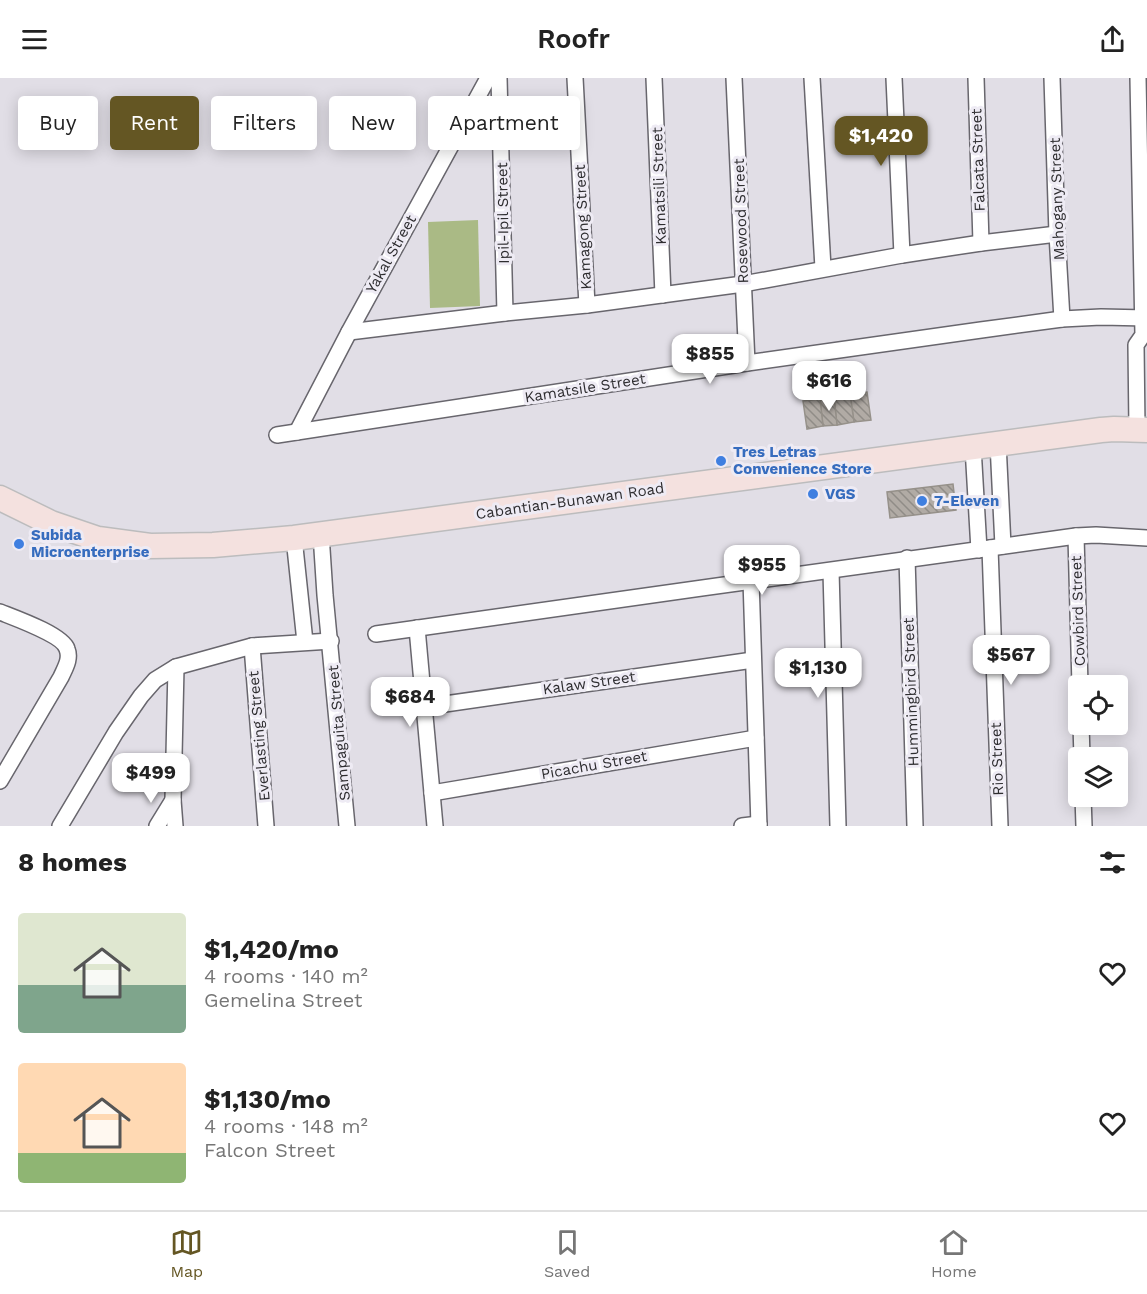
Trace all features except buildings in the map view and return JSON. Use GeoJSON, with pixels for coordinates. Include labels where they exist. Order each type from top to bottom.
{"type":"FeatureCollection","features":[{"type":"Feature","properties":{"kind":"main road","name":"Cabantian-Bunawan Road"},"geometry":{"type":"LineString","coordinates":[[0,498],[51,523],[98,539],[150,546],[213,545],[294,538],[1101,430],[1142,429]]}},
{"type":"Feature","properties":{"kind":"street","name":"Yakal Street"},"geometry":{"type":"LineString","coordinates":[[297,432],[488,78]]}},
{"type":"Feature","properties":{"kind":"street","name":"Ipil-Ipil Street"},"geometry":{"type":"LineString","coordinates":[[500,78],[505,313]]}},
{"type":"Feature","properties":{"kind":"street","name":"Kamagong Street"},"geometry":{"type":"LineString","coordinates":[[575,78],[586,304]]}},
{"type":"Feature","properties":{"kind":"street","name":"Kamatsili Street"},"geometry":{"type":"LineString","coordinates":[[654,78],[663,295]]}},
{"type":"Feature","properties":{"kind":"street","name":"Rosewood Street"},"geometry":{"type":"LineString","coordinates":[[734,78],[747,363]]}},
{"type":"Feature","properties":{"kind":"street"},"geometry":{"type":"LineString","coordinates":[[812,78],[823,268]]}},
{"type":"Feature","properties":{"kind":"street"},"geometry":{"type":"LineString","coordinates":[[894,78],[902,255]]}},
{"type":"Feature","properties":{"kind":"street","name":"Falcata Street"},"geometry":{"type":"LineString","coordinates":[[976,78],[981,243]]}},
{"type":"Feature","properties":{"kind":"street","name":"Mahogany Street"},"geometry":{"type":"LineString","coordinates":[[1052,78],[1062,319]]}},
{"type":"Feature","properties":{"kind":"street"},"geometry":{"type":"LineString","coordinates":[[1138,78],[1145,336],[1136,345],[1142,429]]}},
{"type":"Feature","properties":{"kind":"street"},"geometry":{"type":"LineString","coordinates":[[349,332],[743,284],[902,255],[1057,234]]}},
{"type":"Feature","properties":{"kind":"street","name":"Kamatsile Street"},"geometry":{"type":"LineString","coordinates":[[277,435],[747,363],[1062,319],[1145,318]]}},
{"type":"Feature","properties":{"kind":"street"},"geometry":{"type":"LineString","coordinates":[[991,548],[998,443]]}},
{"type":"Feature","properties":{"kind":"street"},"geometry":{"type":"LineString","coordinates":[[973,447],[991,548]]}},
{"type":"Feature","properties":{"kind":"street","name":"Sampaguita Street"},"geometry":{"type":"LineString","coordinates":[[321,534],[347,826]]}},
{"type":"Feature","properties":{"kind":"street"},"geometry":{"type":"LineString","coordinates":[[376,634],[1076,536],[1147,538]]}},
{"type":"Feature","properties":{"kind":"street","name":"Cowbird Street"},"geometry":{"type":"LineString","coordinates":[[1076,536],[1080,675]]}},
{"type":"Feature","properties":{"kind":"street"},"geometry":{"type":"LineString","coordinates":[[294,538],[305,642]]}},
{"type":"Feature","properties":{"kind":"street","name":"Rio Street"},"geometry":{"type":"LineString","coordinates":[[991,548],[1000,826]]}},
{"type":"Feature","properties":{"kind":"street","name":"Hummingbird Street"},"geometry":{"type":"LineString","coordinates":[[907,558],[915,826]]}},
{"type":"Feature","properties":{"kind":"street"},"geometry":{"type":"LineString","coordinates":[[831,571],[838,826]]}},
{"type":"Feature","properties":{"kind":"street"},"geometry":{"type":"LineString","coordinates":[[742,826],[759,825],[751,580]]}},
{"type":"Feature","properties":{"kind":"street"},"geometry":{"type":"LineString","coordinates":[[0,781],[69,657],[64,643],[52,635],[1,615]]}},
{"type":"Feature","properties":{"kind":"street"},"geometry":{"type":"LineString","coordinates":[[417,628],[435,826]]}},
{"type":"Feature","properties":{"kind":"street"},"geometry":{"type":"LineString","coordinates":[[60,826],[116,732],[155,680],[177,667],[252,646],[331,640]]}},
{"type":"Feature","properties":{"kind":"street","name":"Everlasting Street"},"geometry":{"type":"LineString","coordinates":[[252,646],[266,826]]}},
{"type":"Feature","properties":{"kind":"street","name":"Kalaw Street"},"geometry":{"type":"LineString","coordinates":[[424,706],[753,660]]}},
{"type":"Feature","properties":{"kind":"street"},"geometry":{"type":"LineString","coordinates":[[175,826],[173,800],[177,667]]}},
{"type":"Feature","properties":{"kind":"street","name":"Picachu Street"},"geometry":{"type":"LineString","coordinates":[[432,793],[756,738]]}},
{"type":"Feature","properties":{"kind":"street"},"geometry":{"type":"LineString","coordinates":[[157,826],[173,800]]}},
{"type":"Feature","properties":{"kind":"street"},"geometry":{"type":"LineString","coordinates":[[1083,807],[1084,826]]}},
{"type":"Feature","properties":{"kind":"green space"},"geometry":{"type":"Polygon","coordinates":[[[478,220],[480,306],[430,308],[428,222],[478,220]]]}},
{"type":"Feature","properties":{"kind":"place","name":"Tres Letras Convenience Store"},"geometry":{"type":"Point","coordinates":[721,461]}},
{"type":"Feature","properties":{"kind":"place","name":"VGS"},"geometry":{"type":"Point","coordinates":[813,494]}},
{"type":"Feature","properties":{"kind":"place","name":"7-Eleven"},"geometry":{"type":"Point","coordinates":[922,501]}},
{"type":"Feature","properties":{"kind":"place","name":"Subida Microenterprise"},"geometry":{"type":"Point","coordinates":[19,544]}}]}
